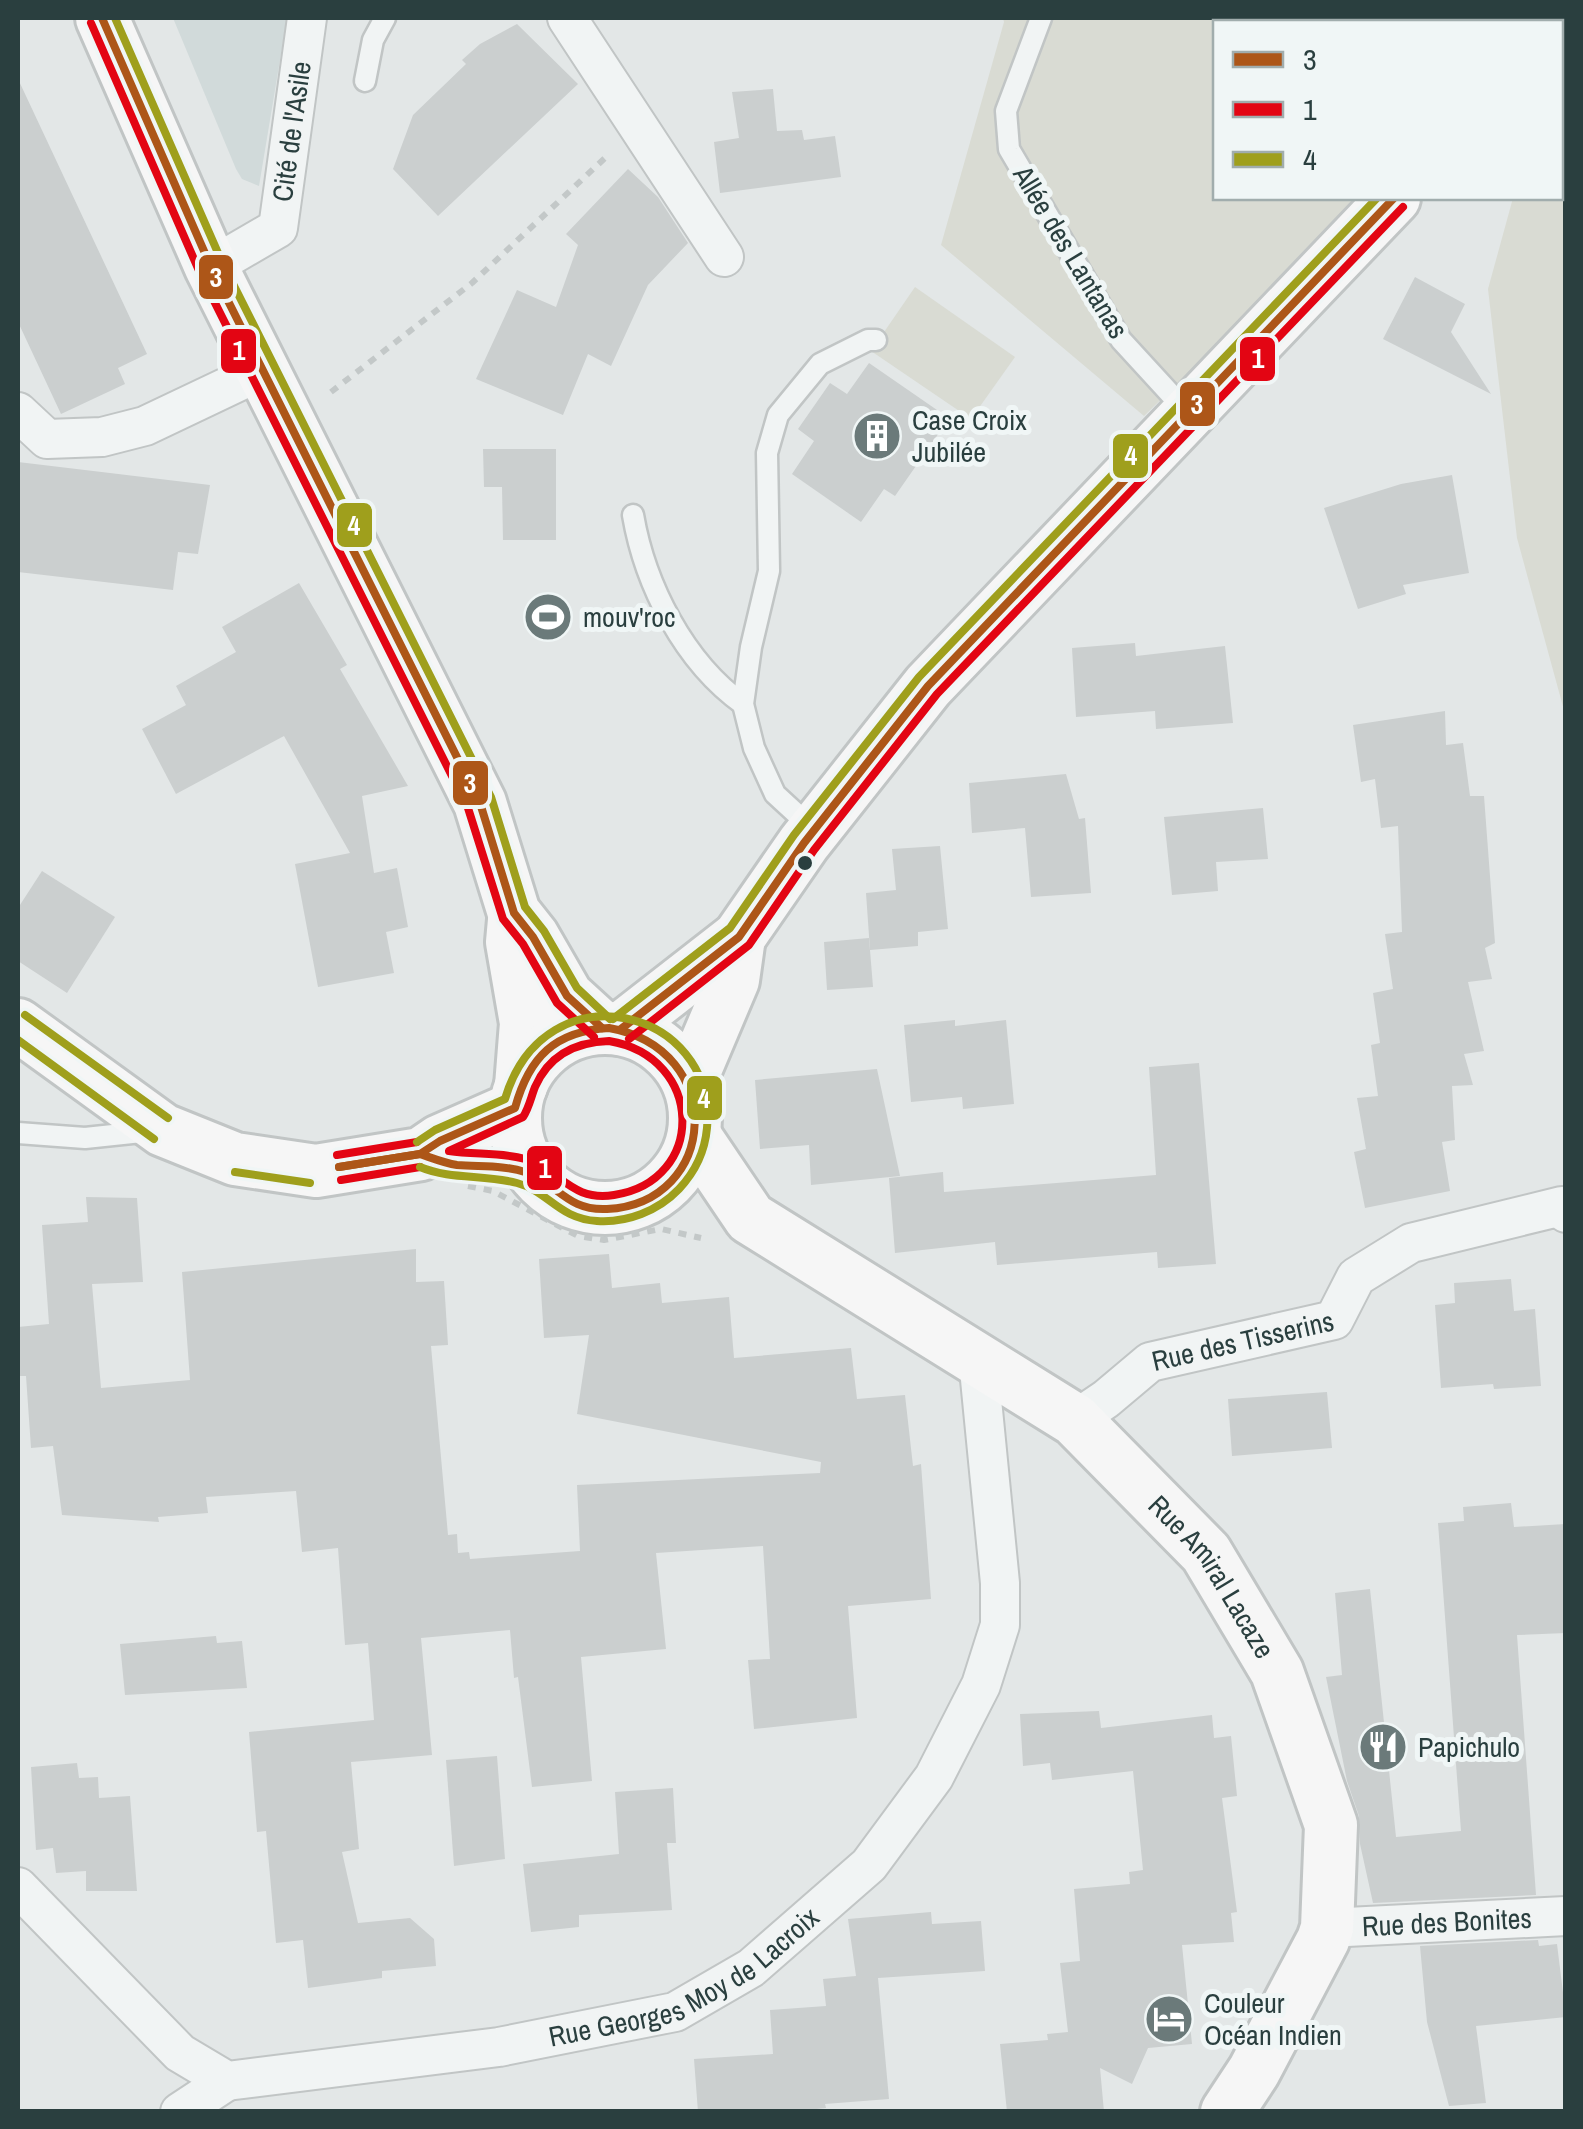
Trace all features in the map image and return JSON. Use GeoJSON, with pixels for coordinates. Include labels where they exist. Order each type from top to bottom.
{"type":"FeatureCollection","features":[{"type":"Feature","properties":{"kind":"street"},"geometry":{"type":"LineString","coordinates":[[102,18],[211,267],[480,803],[514,913],[512,942],[526,1022],[515,1132],[522,1156],[534,1176],[555,1194],[580,1206],[608,1209],[634,1204],[662,1188],[683,1164],[694,1136],[696,1109],[689,1084],[678,1064],[662,1048],[643,1036],[612,1028],[566,996],[533,937],[514,913]]}},
{"type":"Feature","properties":{"kind":"street","name":"Cité de l'Asile"},"geometry":{"type":"LineString","coordinates":[[211,267],[278,228],[307,18]]}},
{"type":"Feature","properties":{"kind":"street"},"geometry":{"type":"LineString","coordinates":[[567,18],[724,257]]}},
{"type":"Feature","properties":{"kind":"street"},"geometry":{"type":"LineString","coordinates":[[431,1158],[440,1141],[518,1097],[533,1063],[552,1044],[576,1033],[612,1028],[740,936],[815,830],[928,686],[1392,200]]}},
{"type":"Feature","properties":{"kind":"street"},"geometry":{"type":"LineString","coordinates":[[18,412],[47,440],[102,437],[145,426],[264,370]]}},
{"type":"Feature","properties":{"kind":"street"},"geometry":{"type":"LineString","coordinates":[[689,1084],[733,980],[740,936]]}},
{"type":"Feature","properties":{"kind":"street"},"geometry":{"type":"LineString","coordinates":[[18,1025],[163,1130],[235,1159],[316,1171],[431,1158],[534,1176]]}},
{"type":"Feature","properties":{"kind":"street","name":"Rue Amiral Lacaze"},"geometry":{"type":"LineString","coordinates":[[694,1136],[738,1216]]}},
{"type":"Feature","properties":{"kind":"street","name":"Rue Amiral Lacaze"},"geometry":{"type":"LineString","coordinates":[[634,1204],[738,1216],[978,1359],[1075,1420],[1206,1553],[1277,1672],[1331,1825],[1327,1928],[1254,2071],[1227,2112]]}},
{"type":"Feature","properties":{"kind":"street","name":"Rue des Tisserins"},"geometry":{"type":"LineString","coordinates":[[1075,1420],[1150,1362],[1334,1320],[1356,1276],[1411,1243],[1562,1206],[1566,1213]]}},
{"type":"Feature","properties":{"kind":"street","name":"Rue Georges Moy de Lacroix"},"geometry":{"type":"LineString","coordinates":[[226,2081],[499,2047],[675,2012],[751,1968],[869,1865],[934,1777],[980,1685],[1000,1625],[1000,1582],[978,1359]]}},
{"type":"Feature","properties":{"kind":"street"},"geometry":{"type":"LineString","coordinates":[[18,1887],[180,2054],[226,2081],[180,2112]]}},
{"type":"Feature","properties":{"kind":"street","name":"Rue des Bonites"},"geometry":{"type":"LineString","coordinates":[[1327,1928],[1566,1916]]}},
{"type":"Feature","properties":{"kind":"lane"},"geometry":{"type":"LineString","coordinates":[[365,82],[373,40],[386,18]]}},
{"type":"Feature","properties":{"kind":"lane","name":"Allée des Lantanas"},"geometry":{"type":"LineString","coordinates":[[1041,18],[1006,111],[1010,149],[1121,340],[1186,412]]}},
{"type":"Feature","properties":{"kind":"lane"},"geometry":{"type":"LineString","coordinates":[[815,830],[776,794],[754,748],[742,704],[769,571],[766,453],[778,416],[820,364],[868,340],[876,340]]}},
{"type":"Feature","properties":{"kind":"lane"},"geometry":{"type":"LineString","coordinates":[[633,515],[638,548],[650,579],[684,641],[720,688],[742,704]]}},
{"type":"Feature","properties":{"kind":"lane"},"geometry":{"type":"LineString","coordinates":[[18,1133],[85,1138],[163,1130]]}},
{"type":"Feature","properties":{"kind":"path"},"geometry":{"type":"LineString","coordinates":[[288,421],[472,283],[638,126]]}},
{"type":"Feature","properties":{"kind":"path"},"geometry":{"type":"LineString","coordinates":[[431,1158],[450,1187],[472,1186],[493,1191],[578,1236],[604,1240],[661,1230],[702,1238],[713,1235],[738,1216]]}},
{"type":"Feature","properties":{"kind":"shaded area"},"geometry":{"type":"Polygon","coordinates":[[[173,18],[287,18],[259,186],[242,179],[236,169],[173,18]]]}},
{"type":"Feature","properties":{"kind":"shaded area"},"geometry":{"type":"Polygon","coordinates":[[[1003,18],[1565,18],[1565,88],[1563,20],[1213,20],[1213,200],[1372,200],[1337,228],[1144,416],[941,245],[1003,18]]]}},
{"type":"Feature","properties":{"kind":"shaded area"},"geometry":{"type":"Polygon","coordinates":[[[1566,171],[1565,714],[1517,538],[1488,289],[1512,200],[1563,200],[1566,171]]]}},
{"type":"Feature","properties":{"kind":"shaded area"},"geometry":{"type":"Polygon","coordinates":[[[915,287],[1015,357],[971,419],[871,351],[915,287]]]}},
{"type":"Feature","properties":{"kind":"building"},"geometry":{"type":"Polygon","coordinates":[[[517,24],[578,84],[438,216],[393,169],[413,115],[466,64],[462,60],[480,44],[517,24]]]}},
{"type":"Feature","properties":{"kind":"building"},"geometry":{"type":"Polygon","coordinates":[[[18,79],[147,354],[118,368],[125,384],[61,414],[18,322],[18,79]]]}},
{"type":"Feature","properties":{"kind":"building"},"geometry":{"type":"Polygon","coordinates":[[[773,89],[777,131],[802,130],[804,140],[835,136],[841,177],[720,193],[714,142],[739,138],[732,92],[773,89]]]}},
{"type":"Feature","properties":{"kind":"building"},"geometry":{"type":"Polygon","coordinates":[[[628,169],[658,197],[688,243],[648,285],[611,366],[588,354],[563,415],[476,379],[517,290],[556,307],[578,245],[566,234],[628,169]]]}},
{"type":"Feature","properties":{"kind":"building"},"geometry":{"type":"Polygon","coordinates":[[[1415,277],[1465,304],[1451,332],[1491,394],[1383,339],[1415,277]]]}},
{"type":"Feature","properties":{"kind":"building","name":"Case Croix Jubilée"},"geometry":{"type":"Polygon","coordinates":[[[869,363],[937,410],[929,422],[941,430],[895,496],[884,489],[861,522],[792,474],[814,441],[798,429],[830,383],[847,394],[869,363]]]}},
{"type":"Feature","properties":{"kind":"building"},"geometry":{"type":"Polygon","coordinates":[[[483,449],[556,449],[556,540],[503,540],[502,487],[484,487],[483,449]]]}},
{"type":"Feature","properties":{"kind":"building"},"geometry":{"type":"Polygon","coordinates":[[[18,462],[210,485],[198,554],[178,552],[173,590],[18,572],[18,462]]]}},
{"type":"Feature","properties":{"kind":"building"},"geometry":{"type":"Polygon","coordinates":[[[1452,475],[1469,573],[1403,585],[1406,594],[1358,609],[1324,508],[1401,484],[1452,475]]]}},
{"type":"Feature","properties":{"kind":"building"},"geometry":{"type":"Polygon","coordinates":[[[299,583],[347,665],[340,669],[408,786],[362,796],[374,873],[397,868],[408,927],[386,932],[394,973],[318,987],[295,864],[350,853],[284,736],[176,794],[142,729],[186,705],[176,686],[236,652],[222,627],[299,583]]]}},
{"type":"Feature","properties":{"kind":"building"},"geometry":{"type":"Polygon","coordinates":[[[1135,643],[1136,656],[1225,646],[1233,723],[1156,729],[1155,711],[1076,717],[1072,648],[1135,643]]]}},
{"type":"Feature","properties":{"kind":"building"},"geometry":{"type":"Polygon","coordinates":[[[1445,711],[1446,745],[1463,743],[1470,796],[1484,796],[1495,943],[1485,948],[1492,979],[1468,982],[1484,1051],[1464,1054],[1473,1085],[1452,1086],[1455,1140],[1442,1142],[1450,1191],[1365,1208],[1354,1152],[1366,1149],[1357,1098],[1378,1096],[1371,1045],[1380,1043],[1373,993],[1393,989],[1385,934],[1402,932],[1398,826],[1381,828],[1375,779],[1361,782],[1353,725],[1445,711]]]}},
{"type":"Feature","properties":{"kind":"building"},"geometry":{"type":"Polygon","coordinates":[[[1066,774],[1079,819],[1085,818],[1091,893],[1031,897],[1025,828],[972,833],[969,783],[1066,774]]]}},
{"type":"Feature","properties":{"kind":"building"},"geometry":{"type":"Polygon","coordinates":[[[1263,808],[1268,859],[1216,862],[1218,891],[1172,895],[1164,817],[1263,808]]]}},
{"type":"Feature","properties":{"kind":"building"},"geometry":{"type":"Polygon","coordinates":[[[940,846],[948,929],[918,932],[918,946],[870,950],[866,893],[896,890],[892,849],[940,846]]]}},
{"type":"Feature","properties":{"kind":"building"},"geometry":{"type":"Polygon","coordinates":[[[42,871],[115,917],[67,993],[18,961],[18,908],[42,871]]]}},
{"type":"Feature","properties":{"kind":"building"},"geometry":{"type":"Polygon","coordinates":[[[869,938],[873,987],[827,990],[824,942],[869,938]]]}},
{"type":"Feature","properties":{"kind":"building"},"geometry":{"type":"Polygon","coordinates":[[[955,1020],[955,1026],[1006,1020],[1014,1104],[963,1109],[962,1097],[911,1102],[904,1025],[955,1020]]]}},
{"type":"Feature","properties":{"kind":"building"},"geometry":{"type":"Polygon","coordinates":[[[1199,1063],[1216,1264],[1158,1268],[1157,1252],[997,1265],[995,1242],[895,1253],[889,1178],[943,1172],[944,1192],[1156,1175],[1149,1067],[1199,1063]]]}},
{"type":"Feature","properties":{"kind":"building"},"geometry":{"type":"Polygon","coordinates":[[[877,1069],[900,1176],[811,1185],[809,1145],[760,1149],[755,1080],[877,1069]]]}},
{"type":"Feature","properties":{"kind":"building"},"geometry":{"type":"Polygon","coordinates":[[[86,1197],[137,1198],[143,1282],[92,1284],[101,1388],[190,1380],[182,1272],[416,1249],[416,1282],[444,1281],[448,1345],[431,1346],[448,1535],[457,1534],[458,1553],[469,1552],[470,1559],[580,1551],[577,1485],[820,1473],[821,1462],[577,1414],[589,1335],[544,1338],[539,1259],[609,1254],[612,1288],[660,1283],[662,1303],[729,1297],[734,1358],[851,1348],[857,1399],[905,1395],[913,1466],[921,1464],[931,1599],[848,1606],[857,1718],[754,1729],[748,1660],[770,1659],[763,1546],[656,1553],[666,1649],[581,1657],[592,1781],[532,1787],[510,1630],[421,1638],[432,1755],[351,1762],[359,1849],[342,1852],[358,1923],[410,1918],[434,1939],[436,1966],[382,1971],[382,1978],[308,1988],[303,1940],[276,1943],[266,1831],[257,1832],[249,1732],[374,1720],[368,1643],[345,1645],[338,1548],[302,1552],[296,1491],[206,1497],[208,1513],[158,1517],[159,1522],[62,1515],[53,1446],[31,1448],[26,1376],[18,1376],[18,1327],[49,1324],[42,1225],[88,1222],[86,1197]]]}},
{"type":"Feature","properties":{"kind":"building"},"geometry":{"type":"Polygon","coordinates":[[[1511,1279],[1514,1311],[1535,1309],[1541,1386],[1441,1388],[1435,1305],[1455,1303],[1454,1283],[1511,1279]]]}},
{"type":"Feature","properties":{"kind":"building"},"geometry":{"type":"Polygon","coordinates":[[[1327,1392],[1332,1448],[1232,1456],[1228,1399],[1327,1392]]]}},
{"type":"Feature","properties":{"kind":"building"},"geometry":{"type":"Polygon","coordinates":[[[1511,1503],[1514,1527],[1566,1524],[1566,1633],[1517,1635],[1536,1895],[1373,1903],[1360,1844],[1359,1816],[1347,1781],[1326,1677],[1342,1675],[1335,1593],[1370,1589],[1396,1837],[1461,1831],[1438,1523],[1464,1521],[1463,1507],[1511,1503]]]}},
{"type":"Feature","properties":{"kind":"building"},"geometry":{"type":"Polygon","coordinates":[[[216,1636],[217,1643],[242,1641],[247,1688],[125,1695],[120,1644],[216,1636]]]}},
{"type":"Feature","properties":{"kind":"building"},"geometry":{"type":"Polygon","coordinates":[[[1099,1711],[1101,1728],[1212,1715],[1214,1738],[1231,1736],[1237,1796],[1222,1798],[1237,1912],[1231,1913],[1234,1942],[1182,1945],[1192,2044],[1148,2048],[1132,2084],[1100,2068],[1104,2112],[1007,2112],[1000,2044],[1048,2040],[1047,2034],[1068,2032],[1060,1963],[1080,1961],[1074,1889],[1130,1884],[1129,1872],[1143,1870],[1133,1771],[1052,1780],[1050,1763],[1023,1766],[1020,1714],[1099,1711]]]}},
{"type":"Feature","properties":{"kind":"building"},"geometry":{"type":"Polygon","coordinates":[[[497,1756],[505,1859],[454,1866],[446,1760],[497,1756]]]}},
{"type":"Feature","properties":{"kind":"building"},"geometry":{"type":"Polygon","coordinates":[[[77,1763],[79,1778],[98,1777],[99,1798],[130,1796],[137,1891],[86,1891],[86,1871],[56,1873],[53,1848],[36,1850],[31,1767],[77,1763]]]}},
{"type":"Feature","properties":{"kind":"building"},"geometry":{"type":"Polygon","coordinates":[[[673,1788],[676,1843],[667,1843],[672,1910],[579,1915],[579,1927],[531,1932],[523,1864],[619,1854],[615,1792],[673,1788]]]}},
{"type":"Feature","properties":{"kind":"building"},"geometry":{"type":"Polygon","coordinates":[[[931,1912],[932,1924],[981,1921],[985,1971],[878,1978],[889,2099],[825,2104],[826,2108],[788,2112],[698,2112],[694,2059],[773,2054],[770,2010],[826,2006],[823,1979],[856,1976],[848,1919],[931,1912]]]}},
{"type":"Feature","properties":{"kind":"building"},"geometry":{"type":"Polygon","coordinates":[[[1538,1940],[1539,1946],[1557,1944],[1566,2017],[1476,2026],[1486,2103],[1449,2106],[1427,2022],[1420,1946],[1538,1940]]]}},
{"type":"Feature","properties":{"kind":"transit line","name":"3"},"geometry":{"type":"LineString","coordinates":[[102,18],[211,267],[480,803],[514,913],[533,937],[567,996],[602,1028]]}},
{"type":"Feature","properties":{"kind":"transit line","name":"4"},"geometry":{"type":"LineString","coordinates":[[115,18],[222,262],[491,797],[525,907],[544,931],[577,988],[610,1019]]}},
{"type":"Feature","properties":{"kind":"transit line","name":"1"},"geometry":{"type":"LineString","coordinates":[[91,23],[200,273],[468,808],[503,919],[523,944],[557,1003],[594,1037]]}},
{"type":"Feature","properties":{"kind":"transit line","name":"4"},"geometry":{"type":"LineString","coordinates":[[613,1019],[730,928],[794,835],[919,677],[1375,200]]}},
{"type":"Feature","properties":{"kind":"transit line","name":"3"},"geometry":{"type":"LineString","coordinates":[[621,1029],[739,937],[804,843],[928,686],[1392,200]]}},
{"type":"Feature","properties":{"kind":"transit line","name":"1"},"geometry":{"type":"LineString","coordinates":[[629,1039],[749,945],[814,850],[937,694],[1403,207]]}},
{"type":"Feature","properties":{"kind":"transit line","name":"4"},"geometry":{"type":"LineString","coordinates":[[25,1015],[168,1118]]}},
{"type":"Feature","properties":{"kind":"transit line","name":"4"},"geometry":{"type":"LineString","coordinates":[[417,1142],[505,1099],[526,1057],[555,1030],[589,1018],[625,1018],[658,1031],[686,1054],[703,1087],[707,1128],[694,1168],[671,1197],[631,1218],[584,1219],[517,1183],[444,1174],[420,1167]]}},
{"type":"Feature","properties":{"kind":"transit line","name":"3"},"geometry":{"type":"LineString","coordinates":[[609,1028],[648,1042],[675,1064],[690,1093],[695,1124],[688,1155],[671,1181],[644,1200],[607,1209],[582,1206],[525,1172],[457,1165],[420,1154],[515,1108],[528,1074],[559,1041],[609,1028]]}},
{"type":"Feature","properties":{"kind":"transit line","name":"4"},"geometry":{"type":"LineString","coordinates":[[18,1040],[154,1139]]}},
{"type":"Feature","properties":{"kind":"transit line","name":"1"},"geometry":{"type":"LineString","coordinates":[[609,1041],[641,1052],[663,1070],[677,1093],[682,1119],[679,1144],[666,1167],[644,1185],[614,1195],[587,1194],[525,1159],[449,1151],[523,1117],[541,1076],[565,1052],[609,1041]]}},
{"type":"Feature","properties":{"kind":"transit line","name":"1"},"geometry":{"type":"LineString","coordinates":[[337,1155],[417,1142]]}},
{"type":"Feature","properties":{"kind":"transit line","name":"3"},"geometry":{"type":"LineString","coordinates":[[339,1167],[420,1154]]}},
{"type":"Feature","properties":{"kind":"transit line","name":"3"},"geometry":{"type":"LineString","coordinates":[[339,1167],[420,1154]]}},
{"type":"Feature","properties":{"kind":"transit line","name":"1"},"geometry":{"type":"LineString","coordinates":[[341,1180],[420,1167]]}},
{"type":"Feature","properties":{"kind":"transit line","name":"4"},"geometry":{"type":"LineString","coordinates":[[235,1172],[310,1183]]}},
{"type":"Feature","properties":{"kind":"place","name":"Case Croix Jubilée"},"geometry":{"type":"Point","coordinates":[877,436]}},
{"type":"Feature","properties":{"kind":"place","name":"mouv'roc"},"geometry":{"type":"Point","coordinates":[548,617]}},
{"type":"Feature","properties":{"kind":"place","name":"Papichulo"},"geometry":{"type":"Point","coordinates":[1383,1747]}},
{"type":"Feature","properties":{"kind":"place","name":"Couleur Océan Indien"},"geometry":{"type":"Point","coordinates":[1169,2019]}}]}
